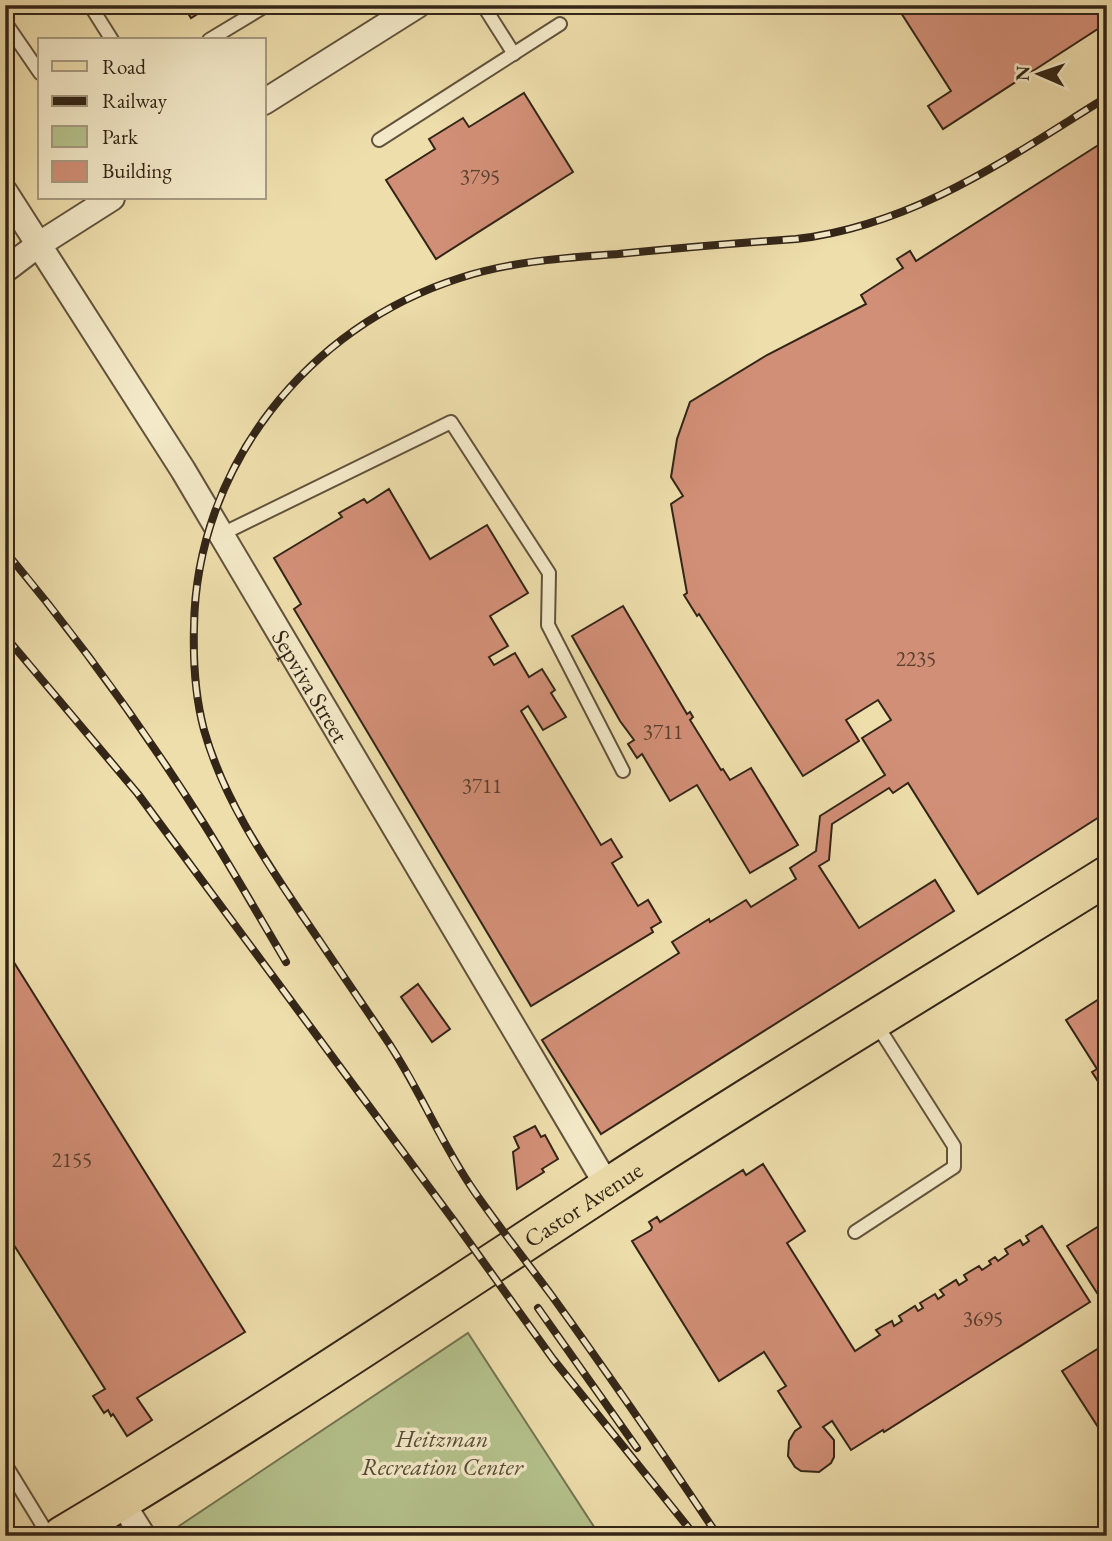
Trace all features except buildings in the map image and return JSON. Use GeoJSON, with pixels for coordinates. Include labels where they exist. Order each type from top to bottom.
{"type":"FeatureCollection","features":[{"type":"Feature","properties":{"kind":"main road","name":"Castor Avenue"},"geometry":{"type":"LineString","coordinates":[[62,1536],[454,1290],[608,1187],[1107,876]]}},
{"type":"Feature","properties":{"kind":"street"},"geometry":{"type":"LineString","coordinates":[[266,101],[418,5]]}},
{"type":"Feature","properties":{"kind":"street","name":"Sepviva Street"},"geometry":{"type":"LineString","coordinates":[[5,192],[183,470],[608,1187]]}},
{"type":"Feature","properties":{"kind":"street"},"geometry":{"type":"LineString","coordinates":[[5,270],[38,245],[109,200]]}},
{"type":"Feature","properties":{"kind":"street"},"geometry":{"type":"LineString","coordinates":[[121,1501],[143,1536]]}},
{"type":"Feature","properties":{"kind":"lane"},"geometry":{"type":"LineString","coordinates":[[90,5],[111,38]]}},
{"type":"Feature","properties":{"kind":"lane"},"geometry":{"type":"LineString","coordinates":[[212,38],[267,5]]}},
{"type":"Feature","properties":{"kind":"lane"},"geometry":{"type":"LineString","coordinates":[[483,5],[514,54]]}},
{"type":"Feature","properties":{"kind":"lane"},"geometry":{"type":"LineString","coordinates":[[5,22],[38,70]]}},
{"type":"Feature","properties":{"kind":"lane"},"geometry":{"type":"LineString","coordinates":[[379,140],[560,24]]}},
{"type":"Feature","properties":{"kind":"lane"},"geometry":{"type":"LineString","coordinates":[[220,535],[451,422],[549,573],[548,625],[623,771]]}},
{"type":"Feature","properties":{"kind":"lane"},"geometry":{"type":"LineString","coordinates":[[855,1232],[954,1167],[954,1146],[874,1021]]}},
{"type":"Feature","properties":{"kind":"lane"},"geometry":{"type":"LineString","coordinates":[[5,1464],[49,1536]]}},
{"type":"Feature","properties":{"kind":"green space","name":"Heitzman Recreation Center"},"geometry":{"type":"Polygon","coordinates":[[[468,1333],[600,1536],[185,1536],[179,1526],[468,1333]]]}},
{"type":"Feature","properties":{"kind":"railway"},"geometry":{"type":"LineString","coordinates":[[718,1536],[594,1355],[474,1191],[396,1055],[257,847],[232,802],[204,730],[195,679],[194,627],[200,568],[215,512],[239,459],[271,410],[310,367],[355,330],[405,300],[460,278],[518,264],[796,239],[881,219],[959,186],[1107,97]]}},
{"type":"Feature","properties":{"kind":"railway"},"geometry":{"type":"LineString","coordinates":[[5,551],[84,650],[158,753],[286,962]]}},
{"type":"Feature","properties":{"kind":"railway"},"geometry":{"type":"LineString","coordinates":[[5,636],[138,794],[553,1359],[692,1532]]}},
{"type":"Feature","properties":{"kind":"railway"},"geometry":{"type":"LineString","coordinates":[[538,1308],[637,1448]]}}]}
